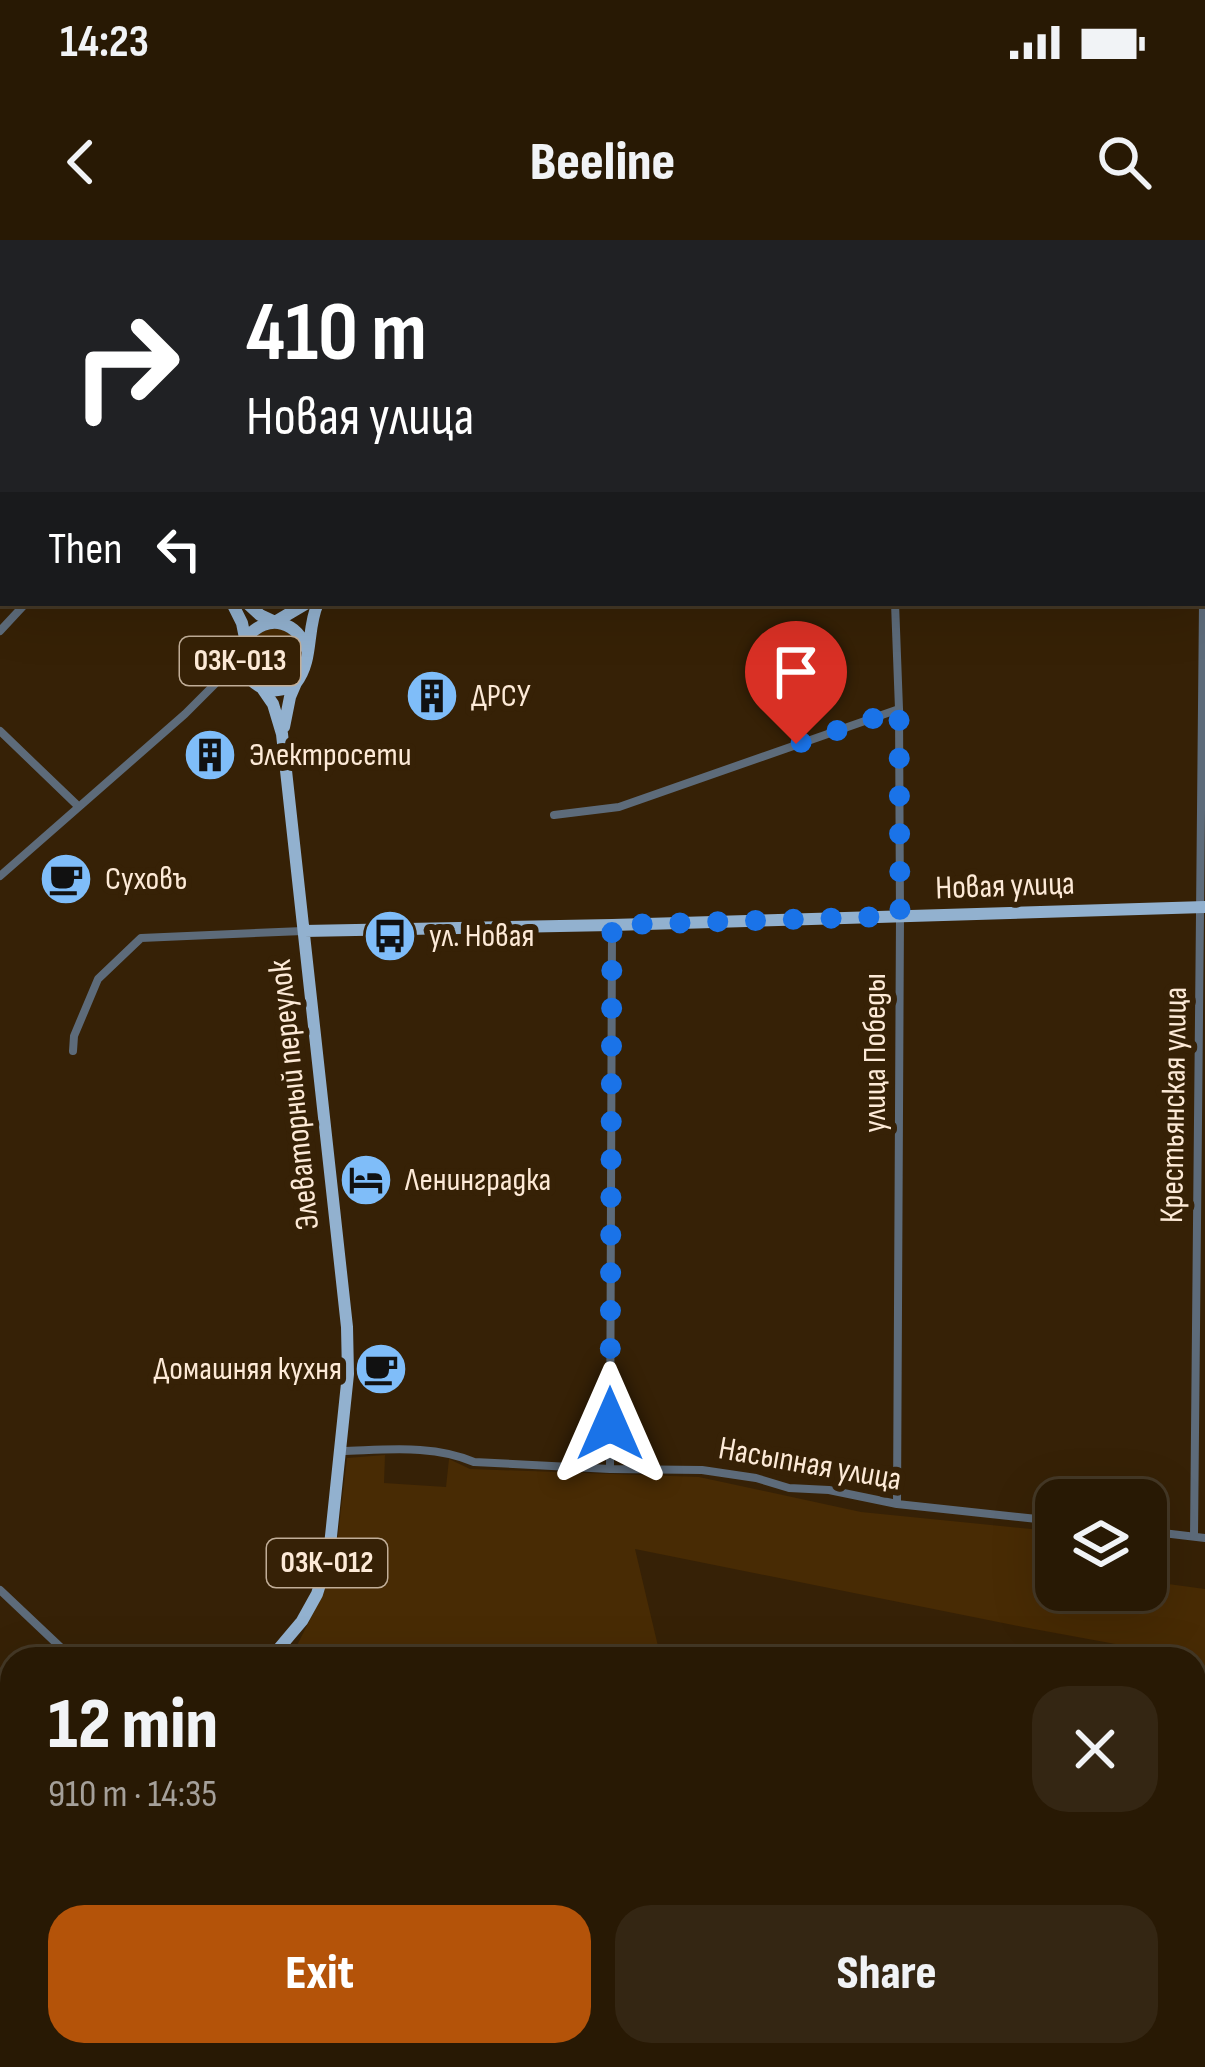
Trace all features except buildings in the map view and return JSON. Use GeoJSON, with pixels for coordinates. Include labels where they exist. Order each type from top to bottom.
{"type":"FeatureCollection","features":[{"type":"Feature","properties":{"kind":"main road","name":"03К-013"},"geometry":{"type":"LineString","coordinates":[[234,606],[245,638],[242,666],[262,688],[275,691],[296,683],[308,662],[298,633],[250,606]]}},
{"type":"Feature","properties":{"kind":"main road"},"geometry":{"type":"LineString","coordinates":[[275,622],[302,606]]}},
{"type":"Feature","properties":{"kind":"main road"},"geometry":{"type":"LineString","coordinates":[[308,652],[317,606]]}},
{"type":"Feature","properties":{"kind":"main road","name":"03К-013"},"geometry":{"type":"LineString","coordinates":[[245,638],[264,623],[275,622]]}},
{"type":"Feature","properties":{"kind":"main road","name":"Элеваторный переулок"},"geometry":{"type":"LineString","coordinates":[[282,734],[296,683]]}},
{"type":"Feature","properties":{"kind":"main road","name":"Элеваторный переулок"},"geometry":{"type":"LineString","coordinates":[[262,688],[273,704],[282,734],[347,1328],[341,1451]]}},
{"type":"Feature","properties":{"kind":"main road","name":"Новая улица"},"geometry":{"type":"LineString","coordinates":[[304,931],[1203,907]]}},
{"type":"Feature","properties":{"kind":"main road","name":"03К-012"},"geometry":{"type":"LineString","coordinates":[[280,1647],[317,1594],[333,1535],[341,1451]]}},
{"type":"Feature","properties":{"kind":"street"},"geometry":{"type":"LineString","coordinates":[[0,631],[23,606]]}},
{"type":"Feature","properties":{"kind":"street","name":"улица Победы"},"geometry":{"type":"LineString","coordinates":[[895,606],[900,916],[896,1504]]}},
{"type":"Feature","properties":{"kind":"street","name":"Крестьянская улица"},"geometry":{"type":"LineString","coordinates":[[1200,1537],[1203,606]]}},
{"type":"Feature","properties":{"kind":"street"},"geometry":{"type":"LineString","coordinates":[[0,875],[242,666]]}},
{"type":"Feature","properties":{"kind":"street"},"geometry":{"type":"LineString","coordinates":[[554,815],[619,807],[899,710]]}},
{"type":"Feature","properties":{"kind":"street"},"geometry":{"type":"LineString","coordinates":[[0,731],[78,806]]}},
{"type":"Feature","properties":{"kind":"street"},"geometry":{"type":"LineString","coordinates":[[610,1469],[612,925]]}},
{"type":"Feature","properties":{"kind":"street"},"geometry":{"type":"LineString","coordinates":[[73,1051],[74,1036],[98,980],[141,938],[304,931]]}},
{"type":"Feature","properties":{"kind":"street","name":"Насыпная улица"},"geometry":{"type":"LineString","coordinates":[[341,1451],[403,1449],[454,1454],[474,1462],[702,1470],[896,1504],[1035,1519]]}},
{"type":"Feature","properties":{"kind":"street"},"geometry":{"type":"LineString","coordinates":[[1167,1533],[1200,1537]]}},
{"type":"Feature","properties":{"kind":"street"},"geometry":{"type":"LineString","coordinates":[[0,1590],[60,1647]]}},
{"type":"Feature","properties":{"kind":"shaded area"},"geometry":{"type":"Polygon","coordinates":[[[273,628],[292,636],[300,655],[292,674],[273,682],[254,674],[246,655],[254,636],[273,628]]]}},
{"type":"Feature","properties":{"kind":"shaded area"},"geometry":{"type":"Polygon","coordinates":[[[385,1455],[384,1483],[446,1487],[449,1459],[470,1469],[699,1477],[861,1512],[1035,1529],[1035,1611],[1167,1611],[1167,1584],[1205,1589],[1205,1647],[1132,1647],[635,1549],[658,1647],[296,1647],[335,1560],[347,1458],[385,1455]]]}},
{"type":"Feature","properties":{"kind":"place","name":"ДРСУ"},"geometry":{"type":"Point","coordinates":[432,696]}},
{"type":"Feature","properties":{"kind":"place","name":"Электросети"},"geometry":{"type":"Point","coordinates":[210,755]}},
{"type":"Feature","properties":{"kind":"place","name":"Суховъ"},"geometry":{"type":"Point","coordinates":[66,879]}},
{"type":"Feature","properties":{"kind":"place","name":"ул. Новая"},"geometry":{"type":"Point","coordinates":[390,936]}},
{"type":"Feature","properties":{"kind":"place","name":"Ленинградка"},"geometry":{"type":"Point","coordinates":[366,1180]}},
{"type":"Feature","properties":{"kind":"place","name":"Домашняя кухня"},"geometry":{"type":"Point","coordinates":[381,1369]}},
{"type":"Feature","properties":{"kind":"route"},"geometry":{"type":"LineString","coordinates":[[610,1424],[612,925],[900,916],[899,710],[796,744]]}}]}
